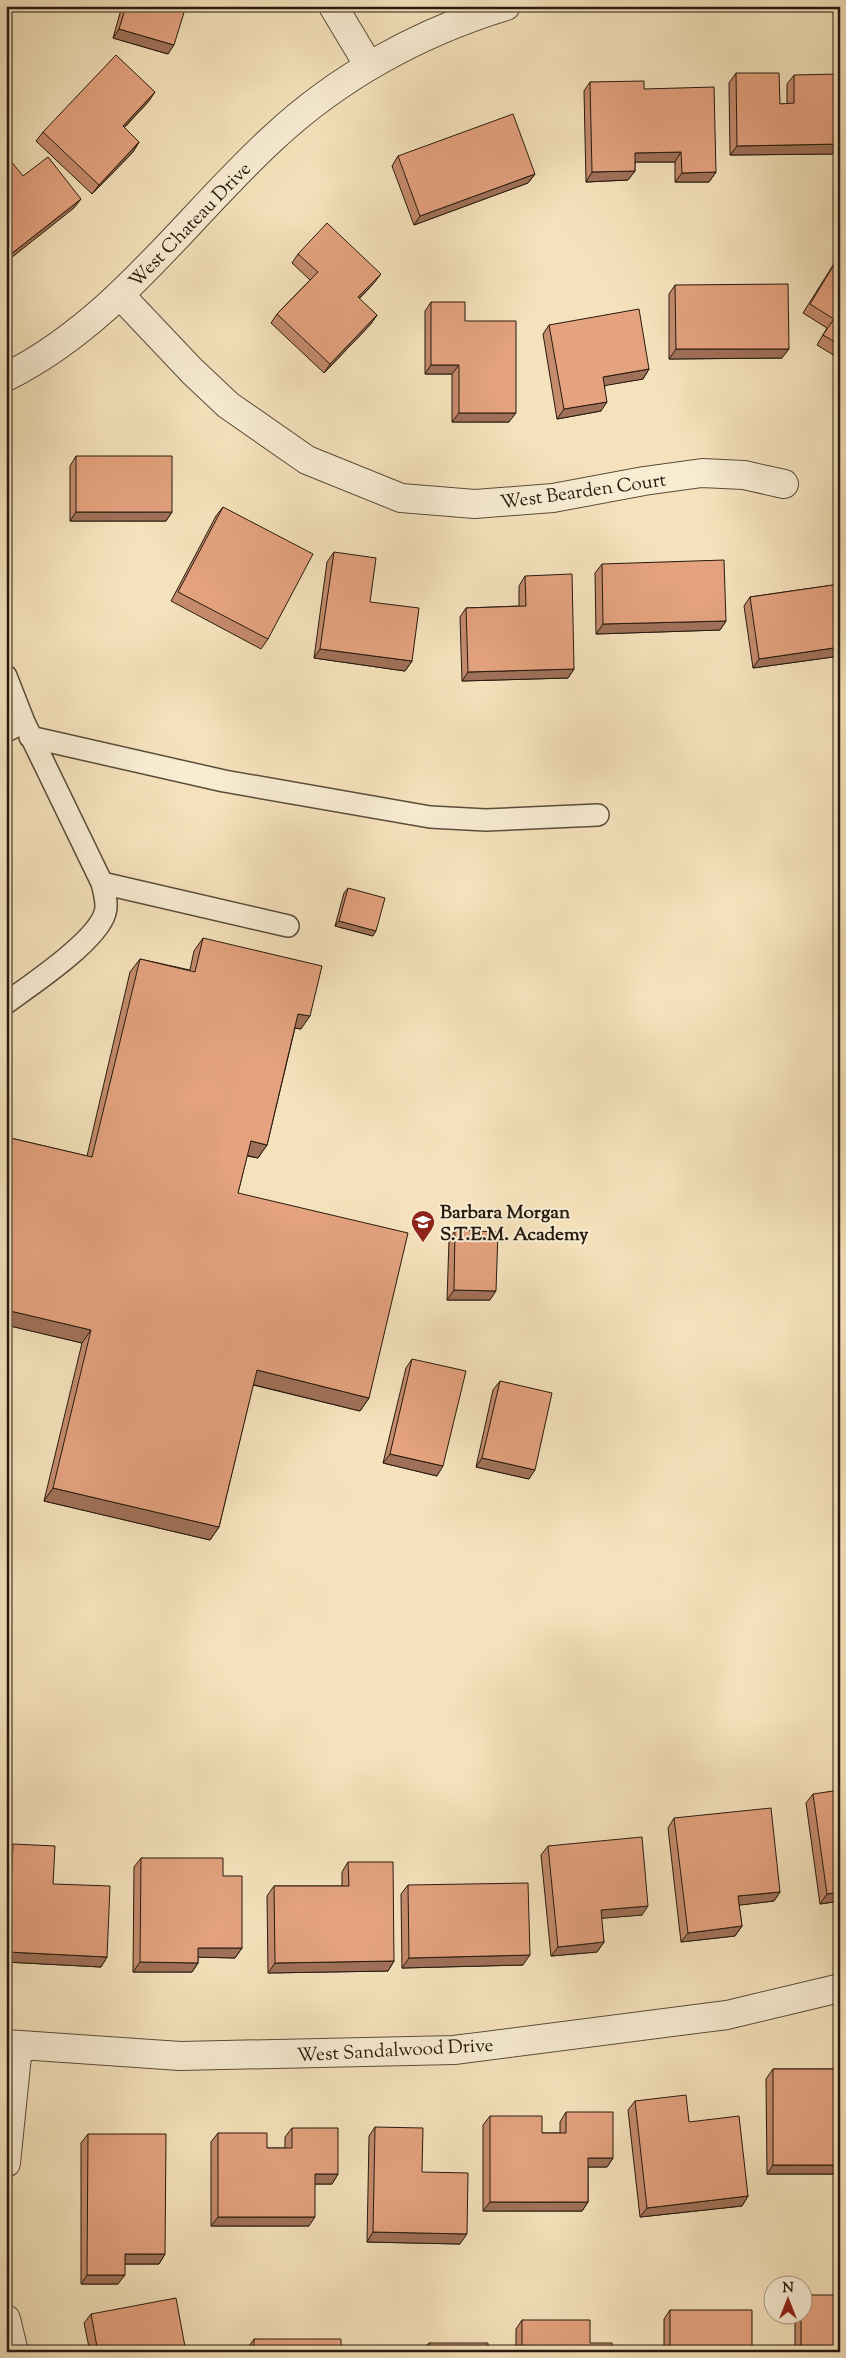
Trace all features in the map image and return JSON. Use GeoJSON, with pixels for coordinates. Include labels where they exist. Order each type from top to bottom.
{"type":"FeatureCollection","features":[{"type":"Feature","properties":{"kind":"street"},"geometry":{"type":"LineString","coordinates":[[333,6],[369,66]]}},
{"type":"Feature","properties":{"kind":"street","name":"West Chateau Drive"},"geometry":{"type":"LineString","coordinates":[[6,377],[40,359],[121,296],[270,140],[294,118],[369,66],[423,37],[474,16],[506,6]]}},
{"type":"Feature","properties":{"kind":"street","name":"West Bearden Court"},"geometry":{"type":"LineString","coordinates":[[121,296],[192,371],[228,405],[307,460],[401,498],[475,504],[553,498],[644,481],[702,473],[744,475],[784,484]]}},
{"type":"Feature","properties":{"kind":"street","name":"West Sandalwood Drive"},"geometry":{"type":"LineString","coordinates":[[12,2045],[180,2056],[454,2050],[727,2015],[840,1988]]}},
{"type":"Feature","properties":{"kind":"street"},"geometry":{"type":"LineString","coordinates":[[6,2163],[12,2045]]}},
{"type":"Feature","properties":{"kind":"street"},"geometry":{"type":"LineString","coordinates":[[6,2319],[14,2352]]}},
{"type":"Feature","properties":{"kind":"lane"},"geometry":{"type":"LineString","coordinates":[[6,676],[20,730],[102,883],[105,894],[105,914],[86,942],[6,1003]]}},
{"type":"Feature","properties":{"kind":"lane"},"geometry":{"type":"LineString","coordinates":[[20,730],[224,780],[430,817],[486,820],[598,815]]}},
{"type":"Feature","properties":{"kind":"lane"},"geometry":{"type":"LineString","coordinates":[[102,883],[288,926]]}},
{"type":"Feature","properties":{"kind":"building"},"geometry":{"type":"Polygon","coordinates":[[[126,6],[186,6],[174,45],[119,29],[126,6]]]}},
{"type":"Feature","properties":{"kind":"building"},"geometry":{"type":"Polygon","coordinates":[[[116,55],[155,92],[123,126],[139,142],[99,185],[43,132],[116,55]]]}},
{"type":"Feature","properties":{"kind":"building"},"geometry":{"type":"Polygon","coordinates":[[[736,73],[779,73],[780,104],[794,103],[794,75],[839,74],[840,144],[737,146],[736,73]]]}},
{"type":"Feature","properties":{"kind":"building"},"geometry":{"type":"Polygon","coordinates":[[[644,81],[644,89],[714,87],[716,172],[682,173],[681,152],[635,153],[635,171],[592,172],[590,82],[644,81]]]}},
{"type":"Feature","properties":{"kind":"building"},"geometry":{"type":"Polygon","coordinates":[[[513,114],[535,174],[420,216],[398,156],[513,114]]]}},
{"type":"Feature","properties":{"kind":"building"},"geometry":{"type":"Polygon","coordinates":[[[6,155],[23,176],[48,157],[81,199],[6,258],[6,155]]]}},
{"type":"Feature","properties":{"kind":"building"},"geometry":{"type":"Polygon","coordinates":[[[327,223],[381,274],[358,297],[377,315],[330,364],[277,314],[318,272],[298,254],[327,223]]]}},
{"type":"Feature","properties":{"kind":"building"},"geometry":{"type":"Polygon","coordinates":[[[840,255],[840,345],[823,335],[834,319],[810,304],[840,255]]]}},
{"type":"Feature","properties":{"kind":"building"},"geometry":{"type":"Polygon","coordinates":[[[788,284],[789,349],[676,349],[675,285],[788,284]]]}},
{"type":"Feature","properties":{"kind":"building"},"geometry":{"type":"Polygon","coordinates":[[[431,302],[465,302],[465,321],[516,321],[516,413],[459,413],[459,365],[431,365],[431,302]]]}},
{"type":"Feature","properties":{"kind":"building"},"geometry":{"type":"Polygon","coordinates":[[[639,309],[649,369],[603,377],[607,402],[564,409],[549,325],[639,309]]]}},
{"type":"Feature","properties":{"kind":"building"},"geometry":{"type":"Polygon","coordinates":[[[76,456],[172,456],[172,512],[76,512],[76,456]]]}},
{"type":"Feature","properties":{"kind":"building"},"geometry":{"type":"Polygon","coordinates":[[[223,507],[313,554],[268,639],[178,592],[223,507]]]}},
{"type":"Feature","properties":{"kind":"building"},"geometry":{"type":"Polygon","coordinates":[[[334,552],[376,558],[370,602],[419,608],[412,661],[320,649],[334,552]]]}},
{"type":"Feature","properties":{"kind":"building"},"geometry":{"type":"Polygon","coordinates":[[[724,560],[726,621],[603,624],[602,564],[724,560]]]}},
{"type":"Feature","properties":{"kind":"building"},"geometry":{"type":"Polygon","coordinates":[[[572,574],[574,669],[468,672],[466,608],[526,606],[525,576],[572,574]]]}},
{"type":"Feature","properties":{"kind":"building"},"geometry":{"type":"Polygon","coordinates":[[[840,584],[840,647],[759,659],[750,597],[840,584]]]}},
{"type":"Feature","properties":{"kind":"building"},"geometry":{"type":"Polygon","coordinates":[[[348,888],[385,898],[376,931],[339,921],[348,888]]]}},
{"type":"Feature","properties":{"kind":"building"},"geometry":{"type":"Polygon","coordinates":[[[203,938],[322,966],[310,1016],[298,1014],[267,1145],[251,1141],[238,1193],[408,1233],[369,1398],[257,1370],[219,1527],[53,1488],[91,1330],[6,1310],[6,1137],[92,1157],[140,959],[195,972],[203,938]]]}},
{"type":"Feature","properties":{"kind":"building"},"geometry":{"type":"Polygon","coordinates":[[[455,1230],[498,1232],[496,1291],[454,1290],[455,1230]]]}},
{"type":"Feature","properties":{"kind":"building"},"geometry":{"type":"Polygon","coordinates":[[[412,1359],[466,1371],[443,1466],[390,1454],[412,1359]]]}},
{"type":"Feature","properties":{"kind":"building"},"geometry":{"type":"Polygon","coordinates":[[[500,1381],[552,1393],[535,1470],[482,1458],[500,1381]]]}},
{"type":"Feature","properties":{"kind":"building"},"geometry":{"type":"Polygon","coordinates":[[[840,1790],[840,1892],[827,1894],[813,1794],[840,1790]]]}},
{"type":"Feature","properties":{"kind":"building"},"geometry":{"type":"Polygon","coordinates":[[[771,1808],[780,1892],[738,1896],[742,1926],[688,1933],[674,1818],[771,1808]]]}},
{"type":"Feature","properties":{"kind":"building"},"geometry":{"type":"Polygon","coordinates":[[[642,1837],[648,1906],[601,1910],[604,1942],[558,1947],[548,1846],[642,1837]]]}},
{"type":"Feature","properties":{"kind":"building"},"geometry":{"type":"Polygon","coordinates":[[[13,1844],[55,1846],[53,1884],[110,1886],[107,1957],[8,1952],[13,1844]]]}},
{"type":"Feature","properties":{"kind":"building"},"geometry":{"type":"Polygon","coordinates":[[[141,1858],[223,1858],[223,1876],[242,1876],[242,1948],[198,1948],[198,1963],[140,1962],[141,1858]]]}},
{"type":"Feature","properties":{"kind":"building"},"geometry":{"type":"Polygon","coordinates":[[[348,1862],[393,1862],[394,1961],[275,1963],[274,1886],[349,1886],[348,1862]]]}},
{"type":"Feature","properties":{"kind":"building"},"geometry":{"type":"Polygon","coordinates":[[[528,1883],[530,1955],[409,1958],[408,1885],[528,1883]]]}},
{"type":"Feature","properties":{"kind":"building"},"geometry":{"type":"Polygon","coordinates":[[[773,2069],[840,2069],[840,2165],[773,2165],[773,2069]]]}},
{"type":"Feature","properties":{"kind":"building"},"geometry":{"type":"Polygon","coordinates":[[[686,2095],[689,2122],[739,2116],[748,2196],[647,2208],[635,2101],[686,2095]]]}},
{"type":"Feature","properties":{"kind":"building"},"geometry":{"type":"Polygon","coordinates":[[[566,2112],[613,2112],[613,2158],[588,2158],[588,2202],[490,2202],[490,2116],[542,2116],[542,2133],[566,2133],[566,2112]]]}},
{"type":"Feature","properties":{"kind":"building"},"geometry":{"type":"Polygon","coordinates":[[[375,2127],[423,2128],[422,2172],[468,2173],[467,2234],[373,2232],[375,2127]]]}},
{"type":"Feature","properties":{"kind":"building"},"geometry":{"type":"Polygon","coordinates":[[[292,2128],[338,2128],[338,2174],[315,2174],[315,2217],[218,2217],[218,2133],[267,2133],[267,2148],[292,2148],[292,2128]]]}},
{"type":"Feature","properties":{"kind":"building"},"geometry":{"type":"Polygon","coordinates":[[[88,2134],[166,2134],[165,2254],[125,2254],[125,2275],[87,2275],[88,2134]]]}},
{"type":"Feature","properties":{"kind":"building"},"geometry":{"type":"Polygon","coordinates":[[[814,2295],[840,2295],[840,2352],[801,2352],[801,2326],[814,2326],[814,2295]]]}},
{"type":"Feature","properties":{"kind":"building"},"geometry":{"type":"Polygon","coordinates":[[[176,2298],[186,2352],[98,2352],[91,2314],[176,2298]]]}},
{"type":"Feature","properties":{"kind":"building"},"geometry":{"type":"Polygon","coordinates":[[[670,2310],[752,2310],[752,2352],[670,2352],[670,2310]]]}},
{"type":"Feature","properties":{"kind":"building"},"geometry":{"type":"Polygon","coordinates":[[[522,2320],[590,2320],[590,2343],[612,2343],[612,2352],[522,2352],[522,2320]]]}},
{"type":"Feature","properties":{"kind":"building"},"geometry":{"type":"Polygon","coordinates":[[[254,2339],[341,2339],[341,2352],[254,2352],[254,2339]]]}},
{"type":"Feature","properties":{"kind":"building"},"geometry":{"type":"Polygon","coordinates":[[[429,2343],[488,2343],[488,2352],[374,2352],[429,2351],[429,2343]]]}},
{"type":"Feature","properties":{"kind":"place","name":"Barbara Morgan S.T.E.M. Academy"},"geometry":{"type":"Point","coordinates":[423,1243]}}]}
